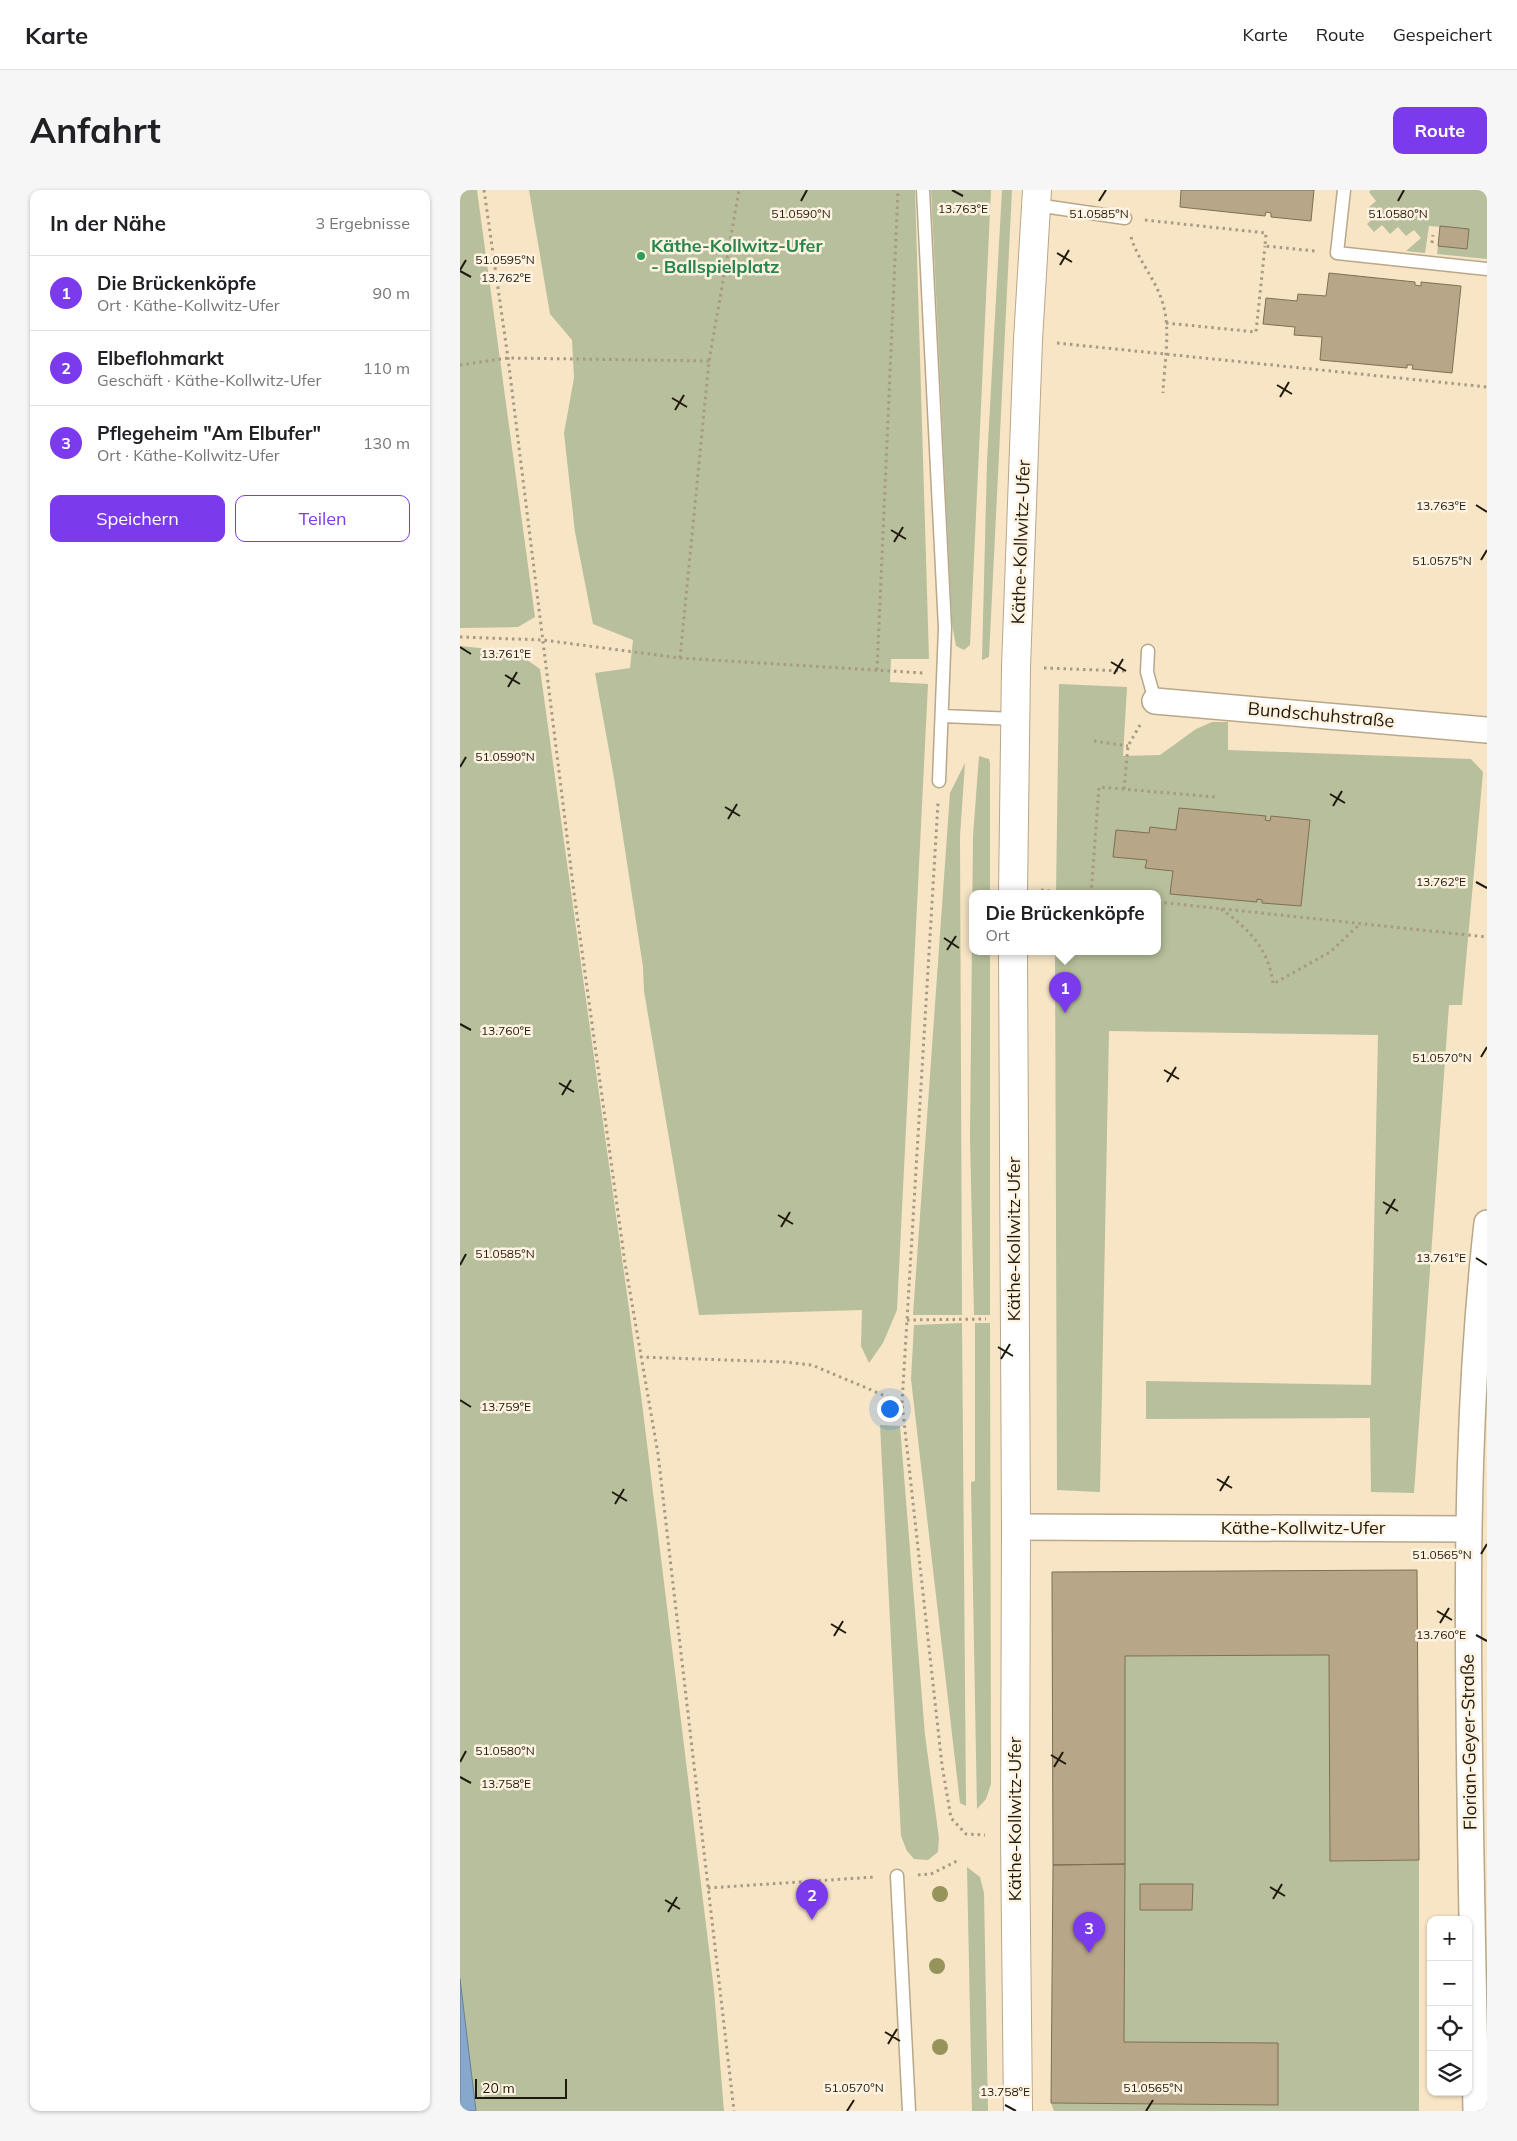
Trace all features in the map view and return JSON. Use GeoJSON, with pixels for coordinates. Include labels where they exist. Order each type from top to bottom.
{"type":"FeatureCollection","features":[{"type":"Feature","properties":{"kind":"main road","name":"Käthe-Kollwitz-Ufer"},"geometry":{"type":"LineString","coordinates":[[1013,890],[1016,667],[1028,340],[1037,198]]}},
{"type":"Feature","properties":{"kind":"main road","name":"Käthe-Kollwitz-Ufer"},"geometry":{"type":"LineString","coordinates":[[1014,955],[1015,1836],[1018,2111]]}},
{"type":"Feature","properties":{"kind":"street","name":"Bundschuhstraße"},"geometry":{"type":"LineString","coordinates":[[1155,701],[1487,730]]}},
{"type":"Feature","properties":{"kind":"street","name":"Florian-Geyer-Straße"},"geometry":{"type":"LineString","coordinates":[[1476,2111],[1470,1872],[1469,1529],[1479,1292],[1487,1223]]}},
{"type":"Feature","properties":{"kind":"street","name":"Käthe-Kollwitz-Ufer"},"geometry":{"type":"LineString","coordinates":[[1016,1526],[1469,1529]]}},
{"type":"Feature","properties":{"kind":"lane"},"geometry":{"type":"LineString","coordinates":[[923,190],[945,628],[940,781]]}},
{"type":"Feature","properties":{"kind":"lane"},"geometry":{"type":"LineString","coordinates":[[1344,190],[1337,253],[1487,269]]}},
{"type":"Feature","properties":{"kind":"lane"},"geometry":{"type":"LineString","coordinates":[[1037,198],[1125,218]]}},
{"type":"Feature","properties":{"kind":"lane"},"geometry":{"type":"LineString","coordinates":[[1148,651],[1147,672],[1155,701]]}},
{"type":"Feature","properties":{"kind":"lane"},"geometry":{"type":"LineString","coordinates":[[942,716],[1015,719]]}},
{"type":"Feature","properties":{"kind":"lane"},"geometry":{"type":"LineString","coordinates":[[897,1876],[909,2111]]}},
{"type":"Feature","properties":{"kind":"path"},"geometry":{"type":"LineString","coordinates":[[484,190],[508,358],[575,903],[640,1357],[658,1454],[734,2111]]}},
{"type":"Feature","properties":{"kind":"path"},"geometry":{"type":"LineString","coordinates":[[680,658],[709,361],[739,190]]}},
{"type":"Feature","properties":{"kind":"path"},"geometry":{"type":"LineString","coordinates":[[877,670],[898,190]]}},
{"type":"Feature","properties":{"kind":"path"},"geometry":{"type":"LineString","coordinates":[[1163,394],[1166,323],[1163,304],[1151,273],[1135,250],[1125,218],[1266,233],[1256,332],[1166,323]]}},
{"type":"Feature","properties":{"kind":"path"},"geometry":{"type":"LineString","coordinates":[[1265,246],[1337,253]]}},
{"type":"Feature","properties":{"kind":"path"},"geometry":{"type":"LineString","coordinates":[[1055,343],[1487,387]]}},
{"type":"Feature","properties":{"kind":"path"},"geometry":{"type":"LineString","coordinates":[[460,365],[508,358],[709,361]]}},
{"type":"Feature","properties":{"kind":"path"},"geometry":{"type":"LineString","coordinates":[[460,637],[543,640],[680,658],[944,674]]}},
{"type":"Feature","properties":{"kind":"path"},"geometry":{"type":"LineString","coordinates":[[1016,667],[1147,672]]}},
{"type":"Feature","properties":{"kind":"path"},"geometry":{"type":"LineString","coordinates":[[1094,741],[1128,746],[1124,789]]}},
{"type":"Feature","properties":{"kind":"path"},"geometry":{"type":"LineString","coordinates":[[940,781],[902,1403],[942,1765],[951,1818],[966,1834]]}},
{"type":"Feature","properties":{"kind":"path"},"geometry":{"type":"LineString","coordinates":[[1091,890],[1099,787],[1215,797]]}},
{"type":"Feature","properties":{"kind":"path"},"geometry":{"type":"LineString","coordinates":[[1161,902],[1487,937]]}},
{"type":"Feature","properties":{"kind":"path"},"geometry":{"type":"LineString","coordinates":[[1221,909],[1236,920],[1261,945],[1270,965],[1273,984],[1330,952],[1360,924]]}},
{"type":"Feature","properties":{"kind":"path"},"geometry":{"type":"LineString","coordinates":[[907,1320],[976,1319]]}},
{"type":"Feature","properties":{"kind":"path"},"geometry":{"type":"LineString","coordinates":[[640,1357],[785,1362],[812,1365],[902,1403]]}},
{"type":"Feature","properties":{"kind":"path"},"geometry":{"type":"LineString","coordinates":[[708,1888],[932,1874],[959,1860]]}},
{"type":"Feature","properties":{"kind":"green space"},"geometry":{"type":"Polygon","coordinates":[[[460,190],[477,190],[535,617],[518,627],[460,628],[460,190]]]}},
{"type":"Feature","properties":{"kind":"green space"},"geometry":{"type":"Polygon","coordinates":[[[529,190],[915,190],[929,659],[891,659],[890,682],[928,684],[897,1310],[883,1343],[869,1363],[861,1346],[862,1310],[699,1315],[644,991],[643,967],[614,778],[595,673],[630,668],[633,640],[593,624],[575,532],[564,433],[574,378],[572,340],[550,314],[529,190]]]}},
{"type":"Feature","properties":{"kind":"green space"},"geometry":{"type":"Polygon","coordinates":[[[931,190],[991,190],[970,645],[964,650],[956,646],[952,624],[931,190]]]}},
{"type":"Feature","properties":{"kind":"green space"},"geometry":{"type":"Polygon","coordinates":[[[1002,190],[1012,190],[989,657],[982,660],[987,461],[1002,190]]]}},
{"type":"Feature","properties":{"kind":"green space"},"geometry":{"type":"Polygon","coordinates":[[[1371,190],[1487,190],[1487,259],[1437,254],[1438,246],[1467,249],[1469,229],[1429,226],[1425,253],[1406,251],[1421,238],[1414,230],[1406,236],[1398,227],[1390,234],[1382,225],[1374,232],[1367,224],[1374,217],[1368,208],[1376,201],[1369,192],[1371,190]]]}},
{"type":"Feature","properties":{"kind":"green space"},"geometry":{"type":"Polygon","coordinates":[[[460,646],[516,652],[540,669],[641,1395],[714,1990],[724,2111],[476,2111],[460,1979],[460,646]]]}},
{"type":"Feature","properties":{"kind":"green space"},"geometry":{"type":"Polygon","coordinates":[[[1059,684],[1127,687],[1123,756],[1160,755],[1196,729],[1212,722],[1228,722],[1228,750],[1471,759],[1483,772],[1462,1005],[1449,1005],[1414,1493],[1371,1492],[1370,1418],[1146,1419],[1146,1381],[1371,1385],[1378,1035],[1109,1031],[1100,1492],[1057,1490],[1055,955],[1161,955],[1161,890],[1056,890],[1059,684]]]}},
{"type":"Feature","properties":{"kind":"green space"},"geometry":{"type":"Polygon","coordinates":[[[979,756],[989,759],[990,890],[972,890],[973,836],[979,756]]]}},
{"type":"Feature","properties":{"kind":"green space"},"geometry":{"type":"Polygon","coordinates":[[[965,763],[960,836],[962,1315],[913,1315],[950,793],[965,763]]]}},
{"type":"Feature","properties":{"kind":"green space"},"geometry":{"type":"Polygon","coordinates":[[[972,955],[990,955],[990,1315],[974,1315],[970,1139],[972,955]]]}},
{"type":"Feature","properties":{"kind":"green space"},"geometry":{"type":"Polygon","coordinates":[[[962,1323],[966,1806],[960,1803],[911,1379],[914,1325],[962,1323]]]}},
{"type":"Feature","properties":{"kind":"green space"},"geometry":{"type":"Polygon","coordinates":[[[975,1323],[990,1323],[991,1784],[986,1799],[977,1809],[971,1482],[975,1481],[975,1323]]]}},
{"type":"Feature","properties":{"kind":"green space"},"geometry":{"type":"Polygon","coordinates":[[[880,1425],[900,1426],[925,1735],[939,1838],[938,1852],[928,1860],[914,1859],[907,1851],[901,1836],[880,1425]]]}},
{"type":"Feature","properties":{"kind":"green space"},"geometry":{"type":"Polygon","coordinates":[[[1329,1655],[1330,1861],[1419,1860],[1419,2111],[1054,2111],[1051,2103],[1277,2105],[1278,2043],[1124,2042],[1125,1656],[1329,1655]]]}},
{"type":"Feature","properties":{"kind":"green space"},"geometry":{"type":"Polygon","coordinates":[[[967,1867],[980,1877],[984,1893],[988,2111],[972,2111],[967,1867]]]}},
{"type":"Feature","properties":{"kind":"water"},"geometry":{"type":"Polygon","coordinates":[[[460,1979],[476,2111],[460,2111],[460,1979]]]}},
{"type":"Feature","properties":{"kind":"building"},"geometry":{"type":"Polygon","coordinates":[[[1181,190],[1314,190],[1311,221],[1271,217],[1271,213],[1266,212],[1265,216],[1180,207],[1181,190]]]}},
{"type":"Feature","properties":{"kind":"building"},"geometry":{"type":"Polygon","coordinates":[[[1440,226],[1469,229],[1467,249],[1438,246],[1440,226]]]}},
{"type":"Feature","properties":{"kind":"building"},"geometry":{"type":"Polygon","coordinates":[[[1329,273],[1415,282],[1415,285],[1421,286],[1421,282],[1461,286],[1452,373],[1412,369],[1413,365],[1407,365],[1407,368],[1320,360],[1322,337],[1294,335],[1295,327],[1263,324],[1266,298],[1297,301],[1298,294],[1326,296],[1329,273]]]}},
{"type":"Feature","properties":{"kind":"building"},"geometry":{"type":"Polygon","coordinates":[[[1179,808],[1266,816],[1265,820],[1270,821],[1271,816],[1310,820],[1301,906],[1262,903],[1262,900],[1257,899],[1257,902],[1170,894],[1173,871],[1145,868],[1147,860],[1113,857],[1116,830],[1149,833],[1150,827],[1176,830],[1179,808]]]}},
{"type":"Feature","properties":{"kind":"building"},"geometry":{"type":"Polygon","coordinates":[[[1417,1570],[1419,1860],[1330,1861],[1329,1655],[1125,1656],[1125,1864],[1053,1865],[1052,1572],[1417,1570]]]}},
{"type":"Feature","properties":{"kind":"building"},"geometry":{"type":"Polygon","coordinates":[[[1125,1864],[1124,2042],[1278,2043],[1278,2105],[1051,2103],[1053,1865],[1125,1864]]]}},
{"type":"Feature","properties":{"kind":"building"},"geometry":{"type":"Polygon","coordinates":[[[1140,1884],[1193,1884],[1192,1910],[1140,1910],[1140,1884]]]}},
{"type":"Feature","properties":{"kind":"place","name":"Käthe-Kollwitz-Ufer - Ballspielplatz"},"geometry":{"type":"Point","coordinates":[641,256]}},
{"type":"Feature","properties":{"kind":"place","name":"Die Brückenköpfe"},"geometry":{"type":"Point","coordinates":[1065,1013]}},
{"type":"Feature","properties":{"kind":"place","name":"Elbeflohmarkt"},"geometry":{"type":"Point","coordinates":[812,1920]}},
{"type":"Feature","properties":{"kind":"place","name":"Pflegeheim \"Am Elbufer\""},"geometry":{"type":"Point","coordinates":[1089,1953]}}]}
